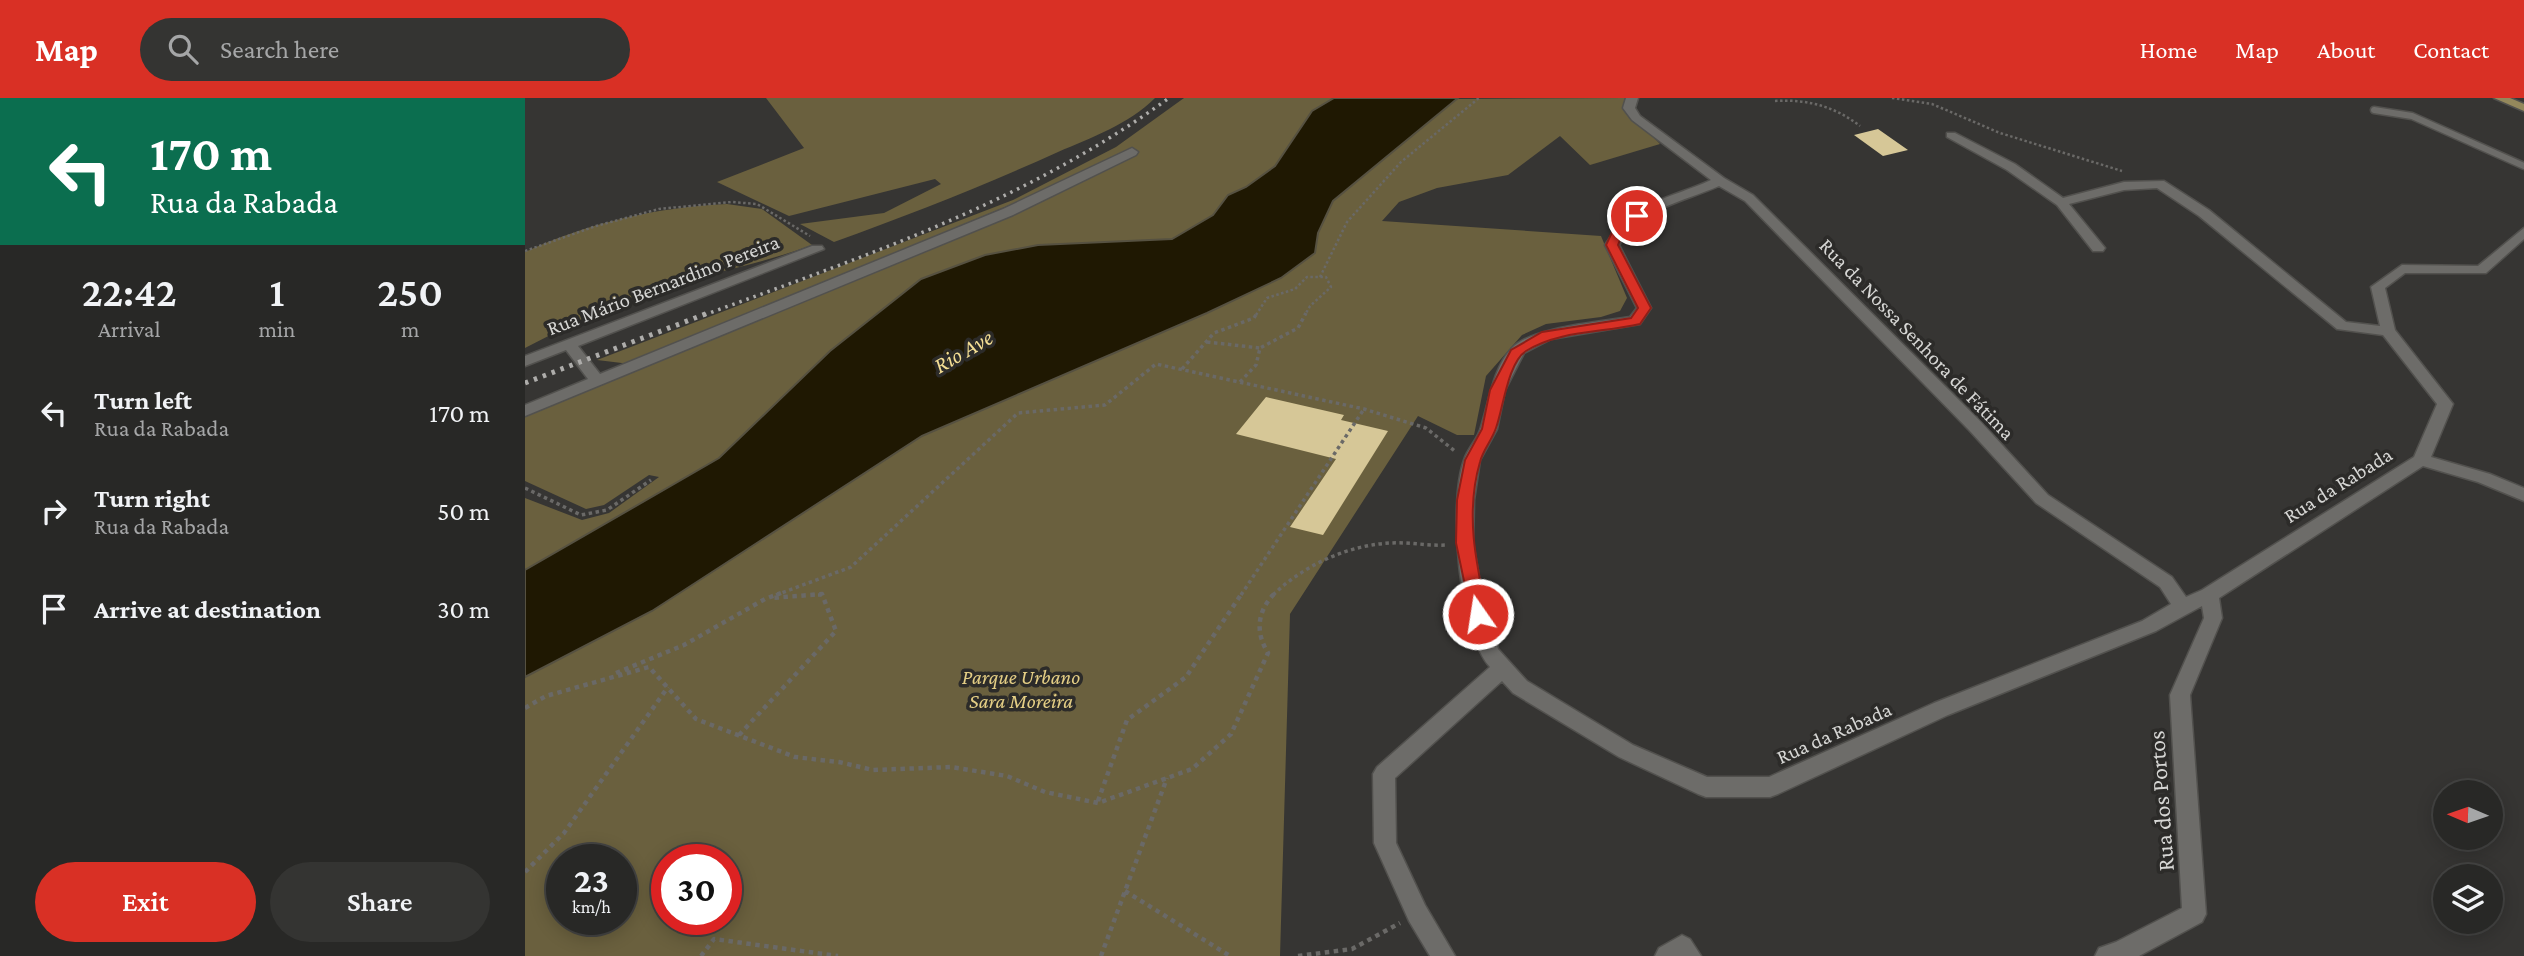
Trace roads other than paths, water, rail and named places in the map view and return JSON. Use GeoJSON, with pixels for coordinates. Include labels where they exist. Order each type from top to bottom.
{"type":"FeatureCollection","features":[{"type":"Feature","properties":{"kind":"main road"},"geometry":{"type":"LineString","coordinates":[[2500,98],[2524,108]]}},
{"type":"Feature","properties":{"kind":"street","name":"Rua da Nossa Senhora de Fátima"},"geometry":{"type":"LineString","coordinates":[[1632,98],[1629,108],[1636,118],[1720,181],[1749,198],[1975,426],[2042,499],[2166,582],[2182,606]]}},
{"type":"Feature","properties":{"kind":"street"},"geometry":{"type":"LineString","coordinates":[[1951,135],[2011,167],[2061,202],[2098,248]]}},
{"type":"Feature","properties":{"kind":"street"},"geometry":{"type":"LineString","coordinates":[[525,411],[1008,212],[1132,152]]}},
{"type":"Feature","properties":{"kind":"street","name":"Rua da Rabada"},"geometry":{"type":"LineString","coordinates":[[1720,181],[1657,205],[1618,231],[1612,245],[1644,308],[1635,321],[1547,335],[1518,350],[1497,390],[1489,429],[1472,465],[1465,500],[1464,543],[1473,594],[1489,653],[1520,687],[1626,751],[1706,787],[1770,787],[1941,709],[2149,626],[2182,606],[2209,595],[2421,460],[2445,404],[2388,331],[2378,287],[2402,269],[2481,270],[2524,232]]}},
{"type":"Feature","properties":{"kind":"street"},"geometry":{"type":"LineString","coordinates":[[2061,202],[2124,186],[2160,184],[2204,213],[2342,326],[2388,331]]}},
{"type":"Feature","properties":{"kind":"street","name":"Rua Mário Bernardino Pereira"},"geometry":{"type":"LineString","coordinates":[[525,361],[817,248]]}},
{"type":"Feature","properties":{"kind":"street"},"geometry":{"type":"LineString","coordinates":[[569,344],[596,380]]}},
{"type":"Feature","properties":{"kind":"street"},"geometry":{"type":"LineString","coordinates":[[2421,460],[2484,478],[2524,495]]}},
{"type":"Feature","properties":{"kind":"street","name":"Rua dos Portos"},"geometry":{"type":"LineString","coordinates":[[2107,956],[2119,954],[2194,914],[2180,695],[2213,618],[2209,595]]}},
{"type":"Feature","properties":{"kind":"street"},"geometry":{"type":"LineString","coordinates":[[1443,956],[1417,913],[1385,843],[1384,774],[1503,668]]}},
{"type":"Feature","properties":{"kind":"street"},"geometry":{"type":"LineString","coordinates":[[1667,956],[1682,947],[1689,956]]}},
{"type":"Feature","properties":{"kind":"lane"},"geometry":{"type":"LineString","coordinates":[[2374,110],[2392,109],[2407,114],[2524,166]]}},
{"type":"Feature","properties":{"kind":"water","name":"Rio Ave"},"geometry":{"type":"Polygon","coordinates":[[[1334,98],[1458,98],[1333,201],[1318,233],[1315,253],[1281,278],[1207,313],[922,436],[652,611],[525,677],[525,570],[719,458],[830,351],[921,279],[985,255],[1038,245],[1172,239],[1213,215],[1228,195],[1246,187],[1275,166],[1312,111],[1334,98]]]}},
{"type":"Feature","properties":{"kind":"railway"},"geometry":{"type":"LineString","coordinates":[[704,315],[886,247],[1002,197],[1059,168],[1169,98]]}},
{"type":"Feature","properties":{"kind":"railway"},"geometry":{"type":"LineString","coordinates":[[525,383],[708,313]]}},
{"type":"Feature","properties":{"kind":"park label","name":"Parque Urbano Sara Moreira"},"geometry":{"type":"Point","coordinates":[1021,689]}}]}
